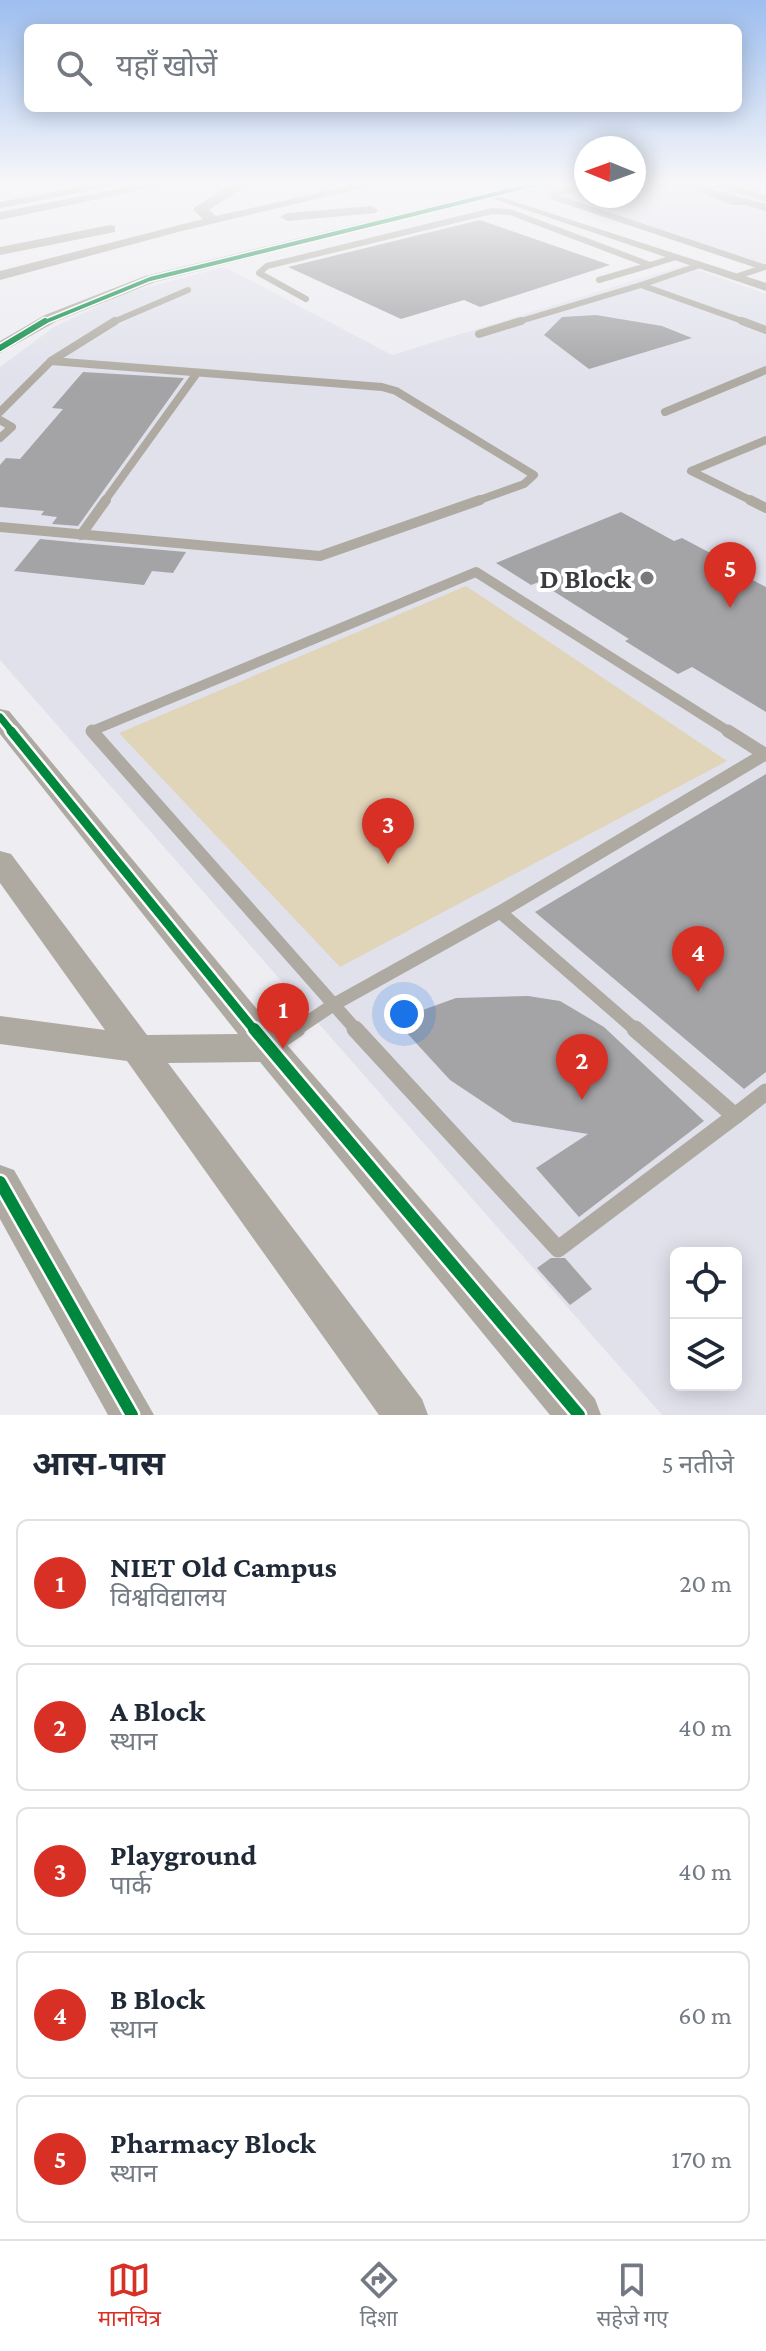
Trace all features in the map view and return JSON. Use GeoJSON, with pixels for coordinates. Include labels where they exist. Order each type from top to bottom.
{"type":"FeatureCollection","features":[{"type":"Feature","properties":{"kind":"street"},"geometry":{"type":"LineString","coordinates":[[0,276],[79,250]]}},
{"type":"Feature","properties":{"kind":"street"},"geometry":{"type":"LineString","coordinates":[[0,348],[91,299],[150,279],[267,250]]}},
{"type":"Feature","properties":{"kind":"street"},"geometry":{"type":"LineString","coordinates":[[655,250],[766,287]]}},
{"type":"Feature","properties":{"kind":"street"},"geometry":{"type":"LineString","coordinates":[[0,270],[17,270]]}},
{"type":"Feature","properties":{"kind":"street"},"geometry":{"type":"LineString","coordinates":[[0,717],[269,1048],[579,1415]]}},
{"type":"Feature","properties":{"kind":"street"},"geometry":{"type":"LineString","coordinates":[[0,861],[406,1415]]}},
{"type":"Feature","properties":{"kind":"street"},"geometry":{"type":"LineString","coordinates":[[0,1030],[140,1049],[269,1048]]}},
{"type":"Feature","properties":{"kind":"street"},"geometry":{"type":"LineString","coordinates":[[0,1182],[132,1415]]}},
{"type":"Feature","properties":{"kind":"lane"},"geometry":{"type":"LineString","coordinates":[[306,299],[259,273],[267,266],[322,250]]}},
{"type":"Feature","properties":{"kind":"lane"},"geometry":{"type":"LineString","coordinates":[[610,250],[650,265]]}},
{"type":"Feature","properties":{"kind":"lane"},"geometry":{"type":"LineString","coordinates":[[714,250],[765,267]]}},
{"type":"Feature","properties":{"kind":"lane"},"geometry":{"type":"LineString","coordinates":[[599,280],[676,257]]}},
{"type":"Feature","properties":{"kind":"lane"},"geometry":{"type":"LineString","coordinates":[[479,334],[700,265]]}},
{"type":"Feature","properties":{"kind":"lane"},"geometry":{"type":"LineString","coordinates":[[735,277],[765,267]]}},
{"type":"Feature","properties":{"kind":"lane"},"geometry":{"type":"LineString","coordinates":[[641,285],[766,330]]}},
{"type":"Feature","properties":{"kind":"lane"},"geometry":{"type":"LineString","coordinates":[[0,412],[51,361],[107,325],[188,290]]}},
{"type":"Feature","properties":{"kind":"lane"},"geometry":{"type":"LineString","coordinates":[[0,527],[320,556],[333,554],[524,484],[534,475],[396,391],[51,361]]}},
{"type":"Feature","properties":{"kind":"lane"},"geometry":{"type":"LineString","coordinates":[[665,412],[766,370]]}},
{"type":"Feature","properties":{"kind":"lane"},"geometry":{"type":"LineString","coordinates":[[81,535],[197,373]]}},
{"type":"Feature","properties":{"kind":"lane"},"geometry":{"type":"LineString","coordinates":[[0,420],[12,427],[0,438]]}},
{"type":"Feature","properties":{"kind":"lane"},"geometry":{"type":"LineString","coordinates":[[766,440],[691,471],[766,508]]}},
{"type":"Feature","properties":{"kind":"lane"},"geometry":{"type":"LineString","coordinates":[[269,1048],[333,1005],[500,912],[765,754],[476,572],[92,731],[333,1005],[558,1249],[766,1092]]}},
{"type":"Feature","properties":{"kind":"lane"},"geometry":{"type":"LineString","coordinates":[[500,912],[735,1116]]}},
{"type":"Feature","properties":{"kind":"shaded area"},"geometry":{"type":"Polygon","coordinates":[[[703,250],[766,250],[766,271],[703,250]]]}},
{"type":"Feature","properties":{"kind":"shaded area"},"geometry":{"type":"Polygon","coordinates":[[[684,265],[766,294],[766,1415],[662,1415],[0,660],[0,367],[54,327],[128,292],[225,267],[392,355],[684,265]]]}},
{"type":"Feature","properties":{"kind":"shaded area"},"geometry":{"type":"Polygon","coordinates":[[[466,586],[727,761],[340,967],[119,733],[466,586]]]}},
{"type":"Feature","properties":{"kind":"building"},"geometry":{"type":"Polygon","coordinates":[[[357,250],[567,250],[610,265],[480,307],[464,300],[401,319],[288,267],[357,250]]]}},
{"type":"Feature","properties":{"kind":"building"},"geometry":{"type":"Polygon","coordinates":[[[596,315],[662,326],[692,338],[589,369],[544,335],[562,317],[596,315]]]}},
{"type":"Feature","properties":{"kind":"building"},"geometry":{"type":"Polygon","coordinates":[[[83,372],[184,378],[78,526],[52,524],[57,517],[41,515],[44,511],[0,507],[0,465],[6,458],[20,459],[63,409],[52,408],[83,372]]]}},
{"type":"Feature","properties":{"kind":"building"},"geometry":{"type":"Polygon","coordinates":[[[621,512],[674,541],[682,538],[766,587],[766,712],[692,667],[678,674],[539,582],[531,585],[496,563],[621,512]]]}},
{"type":"Feature","properties":{"kind":"building"},"geometry":{"type":"Polygon","coordinates":[[[40,539],[186,552],[173,573],[152,571],[144,585],[14,571],[40,539]]]}},
{"type":"Feature","properties":{"kind":"building"},"geometry":{"type":"Polygon","coordinates":[[[766,774],[766,1072],[744,1089],[535,912],[766,774]]]}},
{"type":"Feature","properties":{"kind":"building"},"geometry":{"type":"Polygon","coordinates":[[[528,996],[560,1001],[604,1027],[704,1121],[579,1217],[536,1168],[588,1134],[513,1122],[450,1080],[395,1020],[456,998],[528,996]]]}},
{"type":"Feature","properties":{"kind":"building"},"geometry":{"type":"Polygon","coordinates":[[[551,1258],[565,1258],[592,1289],[570,1305],[537,1268],[551,1258]]]}},
{"type":"Feature","properties":{"kind":"cycle path"},"geometry":{"type":"LineString","coordinates":[[0,348],[51,318],[150,279],[268,250]]}},
{"type":"Feature","properties":{"kind":"cycle path"},"geometry":{"type":"LineString","coordinates":[[0,717],[269,1048],[579,1415]]}},
{"type":"Feature","properties":{"kind":"cycle path"},"geometry":{"type":"LineString","coordinates":[[0,1182],[132,1415]]}},
{"type":"Feature","properties":{"kind":"place","name":"D Block"},"geometry":{"type":"Point","coordinates":[647,578]}},
{"type":"Feature","properties":{"kind":"place","name":"Pharmacy Block"},"geometry":{"type":"Point","coordinates":[730,608]}},
{"type":"Feature","properties":{"kind":"place","name":"Playground"},"geometry":{"type":"Point","coordinates":[388,864]}},
{"type":"Feature","properties":{"kind":"place","name":"B Block"},"geometry":{"type":"Point","coordinates":[698,992]}},
{"type":"Feature","properties":{"kind":"place","name":"NIET Old Campus"},"geometry":{"type":"Point","coordinates":[283,1049]}},
{"type":"Feature","properties":{"kind":"place","name":"A Block"},"geometry":{"type":"Point","coordinates":[582,1100]}}]}
